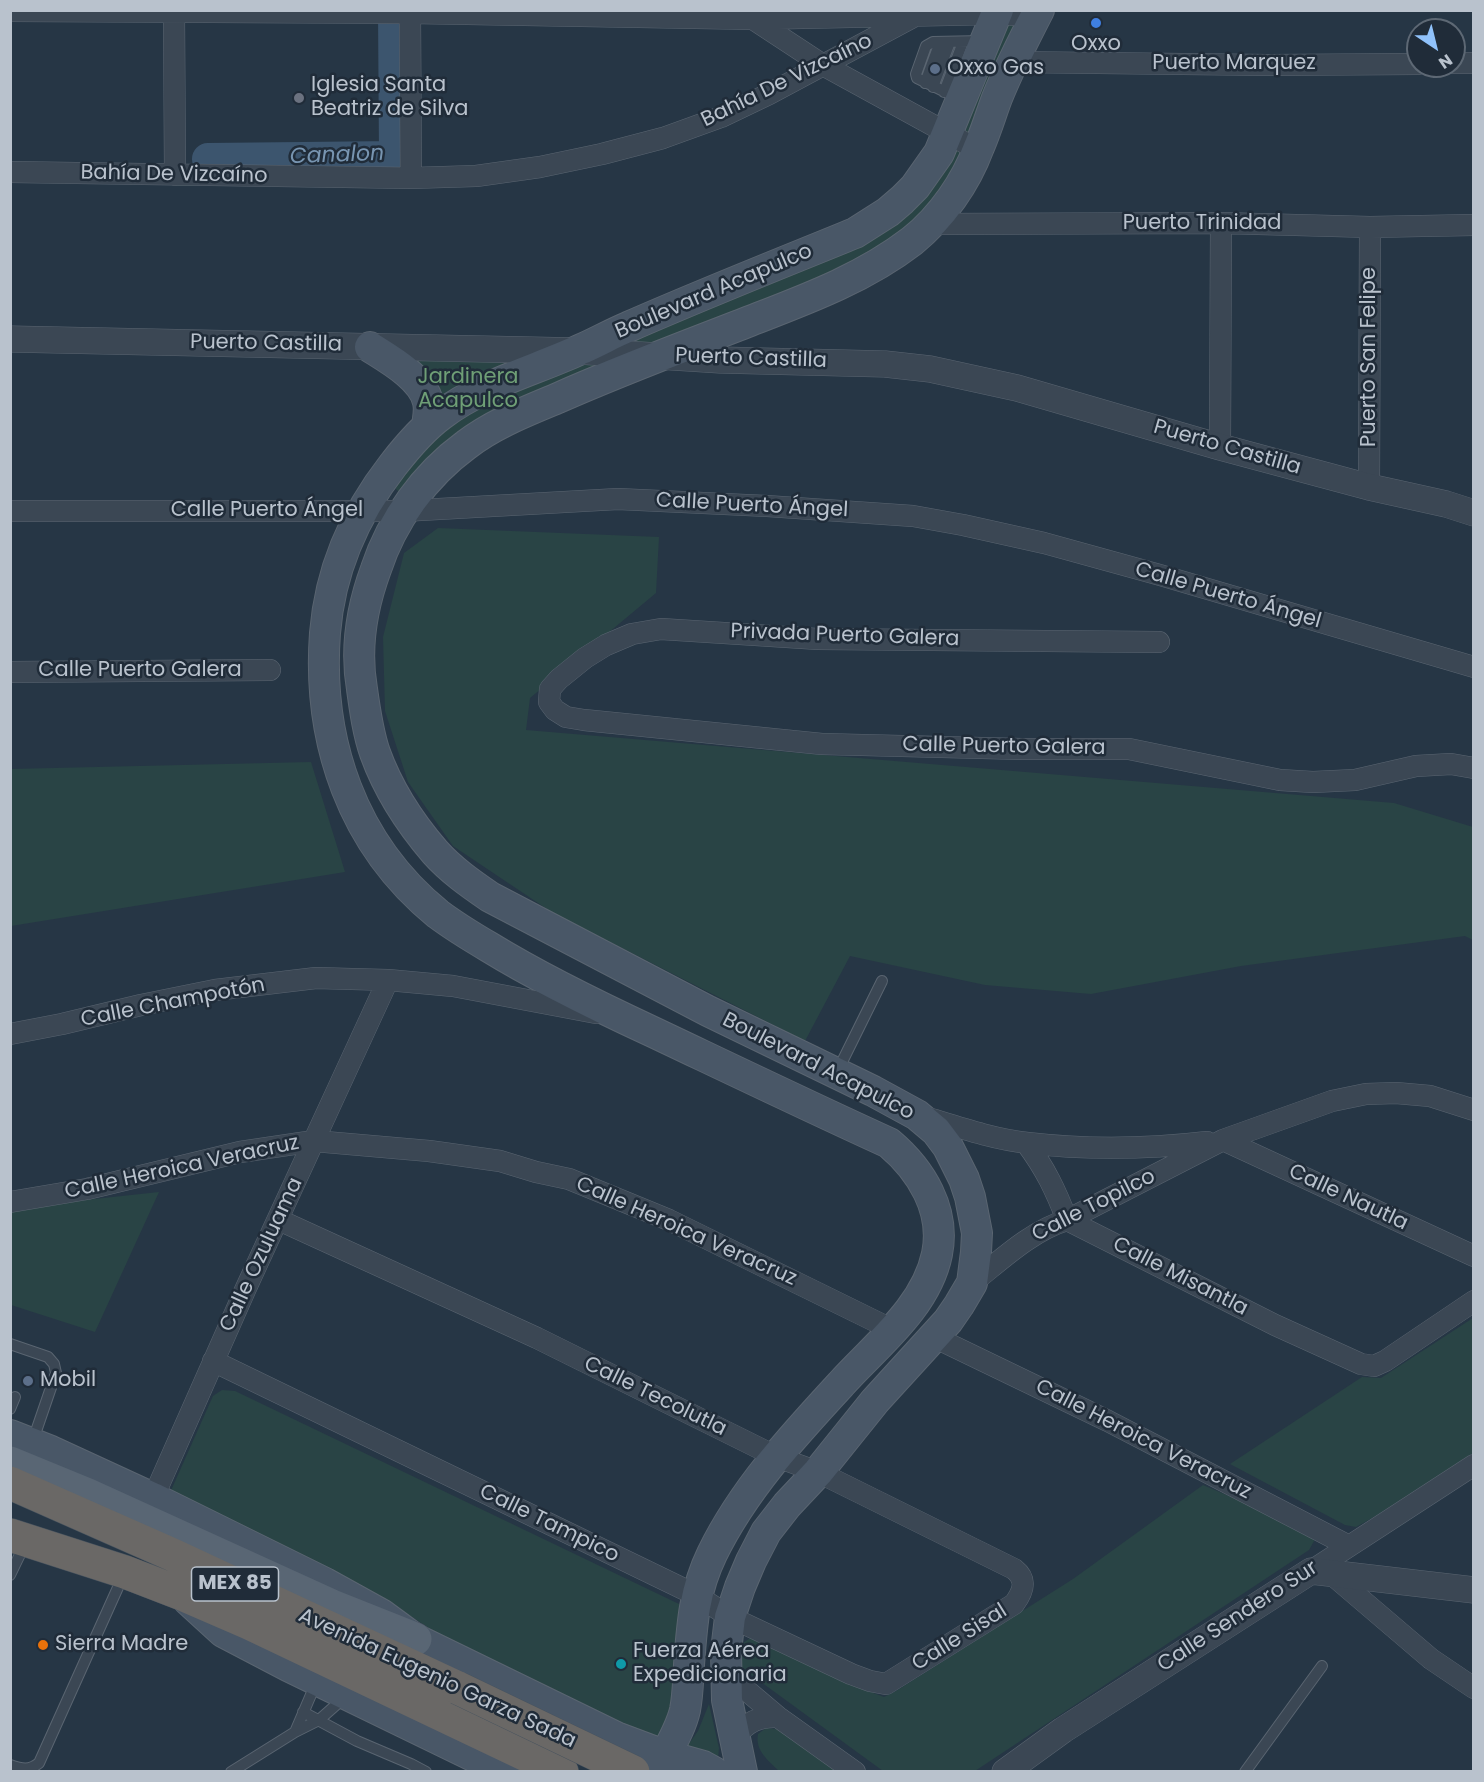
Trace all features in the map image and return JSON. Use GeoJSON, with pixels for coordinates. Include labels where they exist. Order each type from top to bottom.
{"type":"FeatureCollection","features":[{"type":"Feature","properties":{"kind":"highway","name":"Avenida Eugenio Garza Sada"},"geometry":{"type":"LineString","coordinates":[[10,1483],[173,1555],[449,1700],[562,1772]]}},
{"type":"Feature","properties":{"kind":"highway"},"geometry":{"type":"LineString","coordinates":[[10,1502],[26,1506],[40,1506],[51,1502]]}},
{"type":"Feature","properties":{"kind":"highway","name":"Avenida Eugenio Garza Sada"},"geometry":{"type":"LineString","coordinates":[[15,1537],[125,1572],[249,1623],[633,1772]]}},
{"type":"Feature","properties":{"kind":"main road","name":"Boulevard Acapulco"},"geometry":{"type":"LineString","coordinates":[[660,1763],[675,1738],[685,1712],[696,1595],[722,1533],[777,1457],[842,1383],[893,1330],[916,1301],[926,1284],[937,1255],[938,1221],[933,1204],[918,1173],[905,1156],[889,1143],[620,1017],[523,968],[440,915],[397,875],[353,806],[342,778],[328,720],[324,689],[327,614],[342,555],[361,510],[407,447],[427,426],[445,412],[485,389],[578,351],[625,328],[855,233],[888,212],[915,187],[939,153],[948,133],[952,96],[974,41],[998,12]]}},
{"type":"Feature","properties":{"kind":"main road","name":"Boulevard Acapulco"},"geometry":{"type":"LineString","coordinates":[[738,1751],[727,1700],[726,1652],[730,1617],[751,1561],[766,1533],[787,1505],[818,1472],[875,1401],[948,1321],[972,1283],[977,1233],[975,1215],[967,1188],[948,1147],[936,1131],[917,1115],[490,897],[436,853],[406,813],[384,774],[374,750],[359,675],[362,623],[381,554],[403,511],[444,464],[467,444],[519,415],[615,373],[832,288],[882,262],[914,239],[930,224],[958,188],[978,150],[997,98],[1038,13]]}},
{"type":"Feature","properties":{"kind":"main road"},"geometry":{"type":"LineString","coordinates":[[813,250],[832,288]]}},
{"type":"Feature","properties":{"kind":"main road"},"geometry":{"type":"LineString","coordinates":[[370,346],[398,365],[426,394],[427,426]]}},
{"type":"Feature","properties":{"kind":"main road"},"geometry":{"type":"LineString","coordinates":[[933,1204],[955,1160]]}},
{"type":"Feature","properties":{"kind":"main road"},"geometry":{"type":"LineString","coordinates":[[18,1447],[51,1451],[153,1498],[359,1601],[415,1639]]}},
{"type":"Feature","properties":{"kind":"main road"},"geometry":{"type":"LineString","coordinates":[[18,1447],[88,1495],[332,1606],[415,1639],[616,1737],[660,1763],[703,1766],[714,1772]]}},
{"type":"Feature","properties":{"kind":"main road"},"geometry":{"type":"LineString","coordinates":[[182,1594],[223,1632],[506,1772]]}},
{"type":"Feature","properties":{"kind":"main road"},"geometry":{"type":"LineString","coordinates":[[616,1737],[621,1759],[620,1772]]}},
{"type":"Feature","properties":{"kind":"main road"},"geometry":{"type":"LineString","coordinates":[[738,1751],[758,1772]]}},
{"type":"Feature","properties":{"kind":"street"},"geometry":{"type":"LineString","coordinates":[[10,11],[753,15],[1038,13]]}},
{"type":"Feature","properties":{"kind":"street"},"geometry":{"type":"LineString","coordinates":[[174,11],[176,175]]}},
{"type":"Feature","properties":{"kind":"street"},"geometry":{"type":"LineString","coordinates":[[400,13],[411,178]]}},
{"type":"Feature","properties":{"kind":"street"},"geometry":{"type":"LineString","coordinates":[[753,15],[823,65],[978,150]]}},
{"type":"Feature","properties":{"kind":"street","name":"Bahía De Vizcaíno"},"geometry":{"type":"LineString","coordinates":[[10,172],[411,178],[476,176],[540,167],[663,138],[721,117],[917,15]]}},
{"type":"Feature","properties":{"kind":"street","name":"Puerto Marquez"},"geometry":{"type":"LineString","coordinates":[[1013,62],[1268,65],[1406,63]]}},
{"type":"Feature","properties":{"kind":"street"},"geometry":{"type":"LineString","coordinates":[[1220,447],[1221,223]]}},
{"type":"Feature","properties":{"kind":"street","name":"Puerto Trinidad"},"geometry":{"type":"LineString","coordinates":[[930,224],[1221,223],[1370,227],[1473,225]]}},
{"type":"Feature","properties":{"kind":"street","name":"Puerto San Felipe"},"geometry":{"type":"LineString","coordinates":[[1369,487],[1370,227]]}},
{"type":"Feature","properties":{"kind":"street","name":"Puerto Castilla"},"geometry":{"type":"LineString","coordinates":[[10,339],[578,351],[720,360],[885,364],[930,369],[1017,388],[1220,447],[1369,487],[1446,504],[1473,513]]}},
{"type":"Feature","properties":{"kind":"street","name":"Calle Puerto Ángel"},"geometry":{"type":"LineString","coordinates":[[10,511],[403,511],[618,499],[913,516],[1044,543],[1473,667]]}},
{"type":"Feature","properties":{"kind":"street","name":"Privada Puerto Galera"},"geometry":{"type":"LineString","coordinates":[[550,689],[559,679],[606,645],[632,634],[661,629],[829,639],[914,641],[1033,639],[1159,642]]}},
{"type":"Feature","properties":{"kind":"street","name":"Calle Puerto Galera"},"geometry":{"type":"LineString","coordinates":[[10,672],[270,670]]}},
{"type":"Feature","properties":{"kind":"street","name":"Calle Puerto Galera"},"geometry":{"type":"LineString","coordinates":[[550,689],[549,702],[555,710],[566,717],[822,744],[1011,749],[1129,749],[1280,780],[1313,782],[1355,780],[1416,766],[1451,764],[1473,768]]}},
{"type":"Feature","properties":{"kind":"street","name":"Calle Champotón"},"geometry":{"type":"LineString","coordinates":[[10,1034],[215,990],[316,978],[388,980],[453,986],[620,1017]]}},
{"type":"Feature","properties":{"kind":"street","name":"Calle Ozuluama"},"geometry":{"type":"LineString","coordinates":[[153,1498],[213,1361],[388,980]]}},
{"type":"Feature","properties":{"kind":"street","name":"Calle Topilco"},"geometry":{"type":"LineString","coordinates":[[972,1283],[1013,1250],[1056,1223],[1067,1220],[1223,1140],[1332,1101],[1366,1094],[1396,1093],[1430,1096],[1473,1110]]}},
{"type":"Feature","properties":{"kind":"street","name":"Calle Topilco"},"geometry":{"type":"LineString","coordinates":[[917,1115],[983,1134],[1026,1143],[1101,1148],[1145,1148],[1223,1140]]}},
{"type":"Feature","properties":{"kind":"street"},"geometry":{"type":"LineString","coordinates":[[955,1160],[964,1146],[973,1138],[983,1134]]}},
{"type":"Feature","properties":{"kind":"street","name":"Calle Nautla"},"geometry":{"type":"LineString","coordinates":[[1223,1140],[1473,1256]]}},
{"type":"Feature","properties":{"kind":"street","name":"Calle Heroica Veracruz"},"geometry":{"type":"LineString","coordinates":[[10,1202],[87,1189],[240,1152],[314,1141],[429,1151],[500,1161],[569,1179],[669,1220],[893,1330]]}},
{"type":"Feature","properties":{"kind":"street"},"geometry":{"type":"LineString","coordinates":[[1026,1143],[1042,1164],[1067,1220]]}},
{"type":"Feature","properties":{"kind":"street","name":"Calle Tecolutla"},"geometry":{"type":"LineString","coordinates":[[279,1220],[537,1338],[777,1457],[818,1472],[1014,1569],[1020,1574],[1024,1583]]}},
{"type":"Feature","properties":{"kind":"street","name":"Calle Misantla"},"geometry":{"type":"LineString","coordinates":[[1067,1220],[1275,1325],[1368,1366],[1385,1361],[1473,1301]]}},
{"type":"Feature","properties":{"kind":"street","name":"Calle Heroica Veracruz"},"geometry":{"type":"LineString","coordinates":[[934,1337],[1108,1421],[1349,1546]]}},
{"type":"Feature","properties":{"kind":"street","name":"Calle Tampico"},"geometry":{"type":"LineString","coordinates":[[213,1361],[696,1595],[730,1617],[852,1674],[886,1684]]}},
{"type":"Feature","properties":{"kind":"street","name":"Calle Sendero Sur"},"geometry":{"type":"LineString","coordinates":[[1005,1772],[1064,1730],[1320,1571],[1349,1546],[1470,1470]]}},
{"type":"Feature","properties":{"kind":"street"},"geometry":{"type":"LineString","coordinates":[[1320,1571],[1473,1590]]}},
{"type":"Feature","properties":{"kind":"street"},"geometry":{"type":"LineString","coordinates":[[1320,1571],[1431,1659],[1473,1688]]}},
{"type":"Feature","properties":{"kind":"street","name":"Calle Sisal"},"geometry":{"type":"LineString","coordinates":[[886,1684],[1014,1604],[1024,1583]]}},
{"type":"Feature","properties":{"kind":"street"},"geometry":{"type":"LineString","coordinates":[[726,1673],[778,1717],[855,1772]]}},
{"type":"Feature","properties":{"kind":"street"},"geometry":{"type":"LineString","coordinates":[[738,1751],[742,1727],[755,1719],[778,1717]]}},
{"type":"Feature","properties":{"kind":"lane"},"geometry":{"type":"LineString","coordinates":[[952,96],[918,80],[916,76],[926,46],[931,43],[974,41]]}},
{"type":"Feature","properties":{"kind":"lane"},"geometry":{"type":"LineString","coordinates":[[929,85],[946,42]]}},
{"type":"Feature","properties":{"kind":"lane"},"geometry":{"type":"LineString","coordinates":[[836,1073],[882,981]]}},
{"type":"Feature","properties":{"kind":"lane"},"geometry":{"type":"LineString","coordinates":[[10,1344],[31,1356],[48,1357],[54,1364],[56,1373],[18,1447]]}},
{"type":"Feature","properties":{"kind":"lane"},"geometry":{"type":"LineString","coordinates":[[10,1408],[15,1397]]}},
{"type":"Feature","properties":{"kind":"lane"},"geometry":{"type":"LineString","coordinates":[[10,1575],[15,1537]]}},
{"type":"Feature","properties":{"kind":"lane"},"geometry":{"type":"LineString","coordinates":[[10,1765],[24,1770],[39,1763],[125,1572]]}},
{"type":"Feature","properties":{"kind":"lane"},"geometry":{"type":"LineString","coordinates":[[1245,1772],[1322,1666]]}},
{"type":"Feature","properties":{"kind":"lane"},"geometry":{"type":"LineString","coordinates":[[295,1732],[317,1680]]}},
{"type":"Feature","properties":{"kind":"lane"},"geometry":{"type":"LineString","coordinates":[[231,1772],[295,1732],[319,1720],[348,1695]]}},
{"type":"Feature","properties":{"kind":"lane"},"geometry":{"type":"LineString","coordinates":[[303,1712],[357,1741],[426,1772]]}},
{"type":"Feature","properties":{"kind":"green space","name":"Jardinera Acapulco"},"geometry":{"type":"Polygon","coordinates":[[[1010,11],[1031,11],[935,206],[868,259],[658,345],[402,495],[389,482],[431,429],[406,353],[572,360],[889,221],[1010,11]]]}},
{"type":"Feature","properties":{"kind":"green space"},"geometry":{"type":"Polygon","coordinates":[[[438,528],[659,537],[656,593],[530,698],[526,730],[1394,803],[1473,827],[1473,940],[1465,936],[1241,966],[1091,994],[985,985],[850,956],[805,1041],[553,913],[453,846],[408,782],[385,711],[383,637],[404,553],[438,528]]]}},
{"type":"Feature","properties":{"kind":"green space"},"geometry":{"type":"Polygon","coordinates":[[[311,762],[345,872],[11,926],[11,769],[311,762]]]}},
{"type":"Feature","properties":{"kind":"green space"},"geometry":{"type":"Polygon","coordinates":[[[159,1192],[95,1332],[11,1305],[11,1208],[159,1192]]]}},
{"type":"Feature","properties":{"kind":"green space"},"geometry":{"type":"Polygon","coordinates":[[[1473,1318],[1473,1453],[1374,1517],[1356,1527],[1345,1525],[1230,1464],[1362,1377],[1381,1378],[1473,1318]]]}},
{"type":"Feature","properties":{"kind":"green space"},"geometry":{"type":"Polygon","coordinates":[[[222,1390],[235,1391],[679,1604],[685,1612],[681,1715],[662,1737],[649,1740],[526,1691],[412,1617],[169,1495],[213,1396],[222,1390]]]}},
{"type":"Feature","properties":{"kind":"green space"},"geometry":{"type":"Polygon","coordinates":[[[1203,1485],[1311,1531],[1314,1541],[1309,1550],[975,1771],[883,1771],[739,1666],[742,1644],[750,1638],[758,1637],[884,1697],[1073,1579],[1203,1485]]]}},
{"type":"Feature","properties":{"kind":"green space"},"geometry":{"type":"Polygon","coordinates":[[[709,1704],[719,1748],[718,1759],[686,1748],[698,1731],[709,1704]]]}},
{"type":"Feature","properties":{"kind":"green space"},"geometry":{"type":"Polygon","coordinates":[[[766,1728],[778,1729],[836,1771],[779,1771],[763,1755],[758,1745],[758,1734],[766,1728]]]}},
{"type":"Feature","properties":{"kind":"waterway","name":"Canalon"},"geometry":{"type":"LineString","coordinates":[[208,159],[395,157],[394,10]]}},
{"type":"Feature","properties":{"kind":"place","name":"Oxxo"},"geometry":{"type":"Point","coordinates":[1096,23]}},
{"type":"Feature","properties":{"kind":"place","name":"Oxxo Gas"},"geometry":{"type":"Point","coordinates":[935,69]}},
{"type":"Feature","properties":{"kind":"place","name":"Iglesia Santa Beatriz de Silva"},"geometry":{"type":"Point","coordinates":[299,98]}},
{"type":"Feature","properties":{"kind":"place","name":"Mobil"},"geometry":{"type":"Point","coordinates":[28,1381]}},
{"type":"Feature","properties":{"kind":"place","name":"Sierra Madre"},"geometry":{"type":"Point","coordinates":[43,1645]}},
{"type":"Feature","properties":{"kind":"place","name":"Fuerza Aérea Expedicionaria"},"geometry":{"type":"Point","coordinates":[621,1664]}}]}
